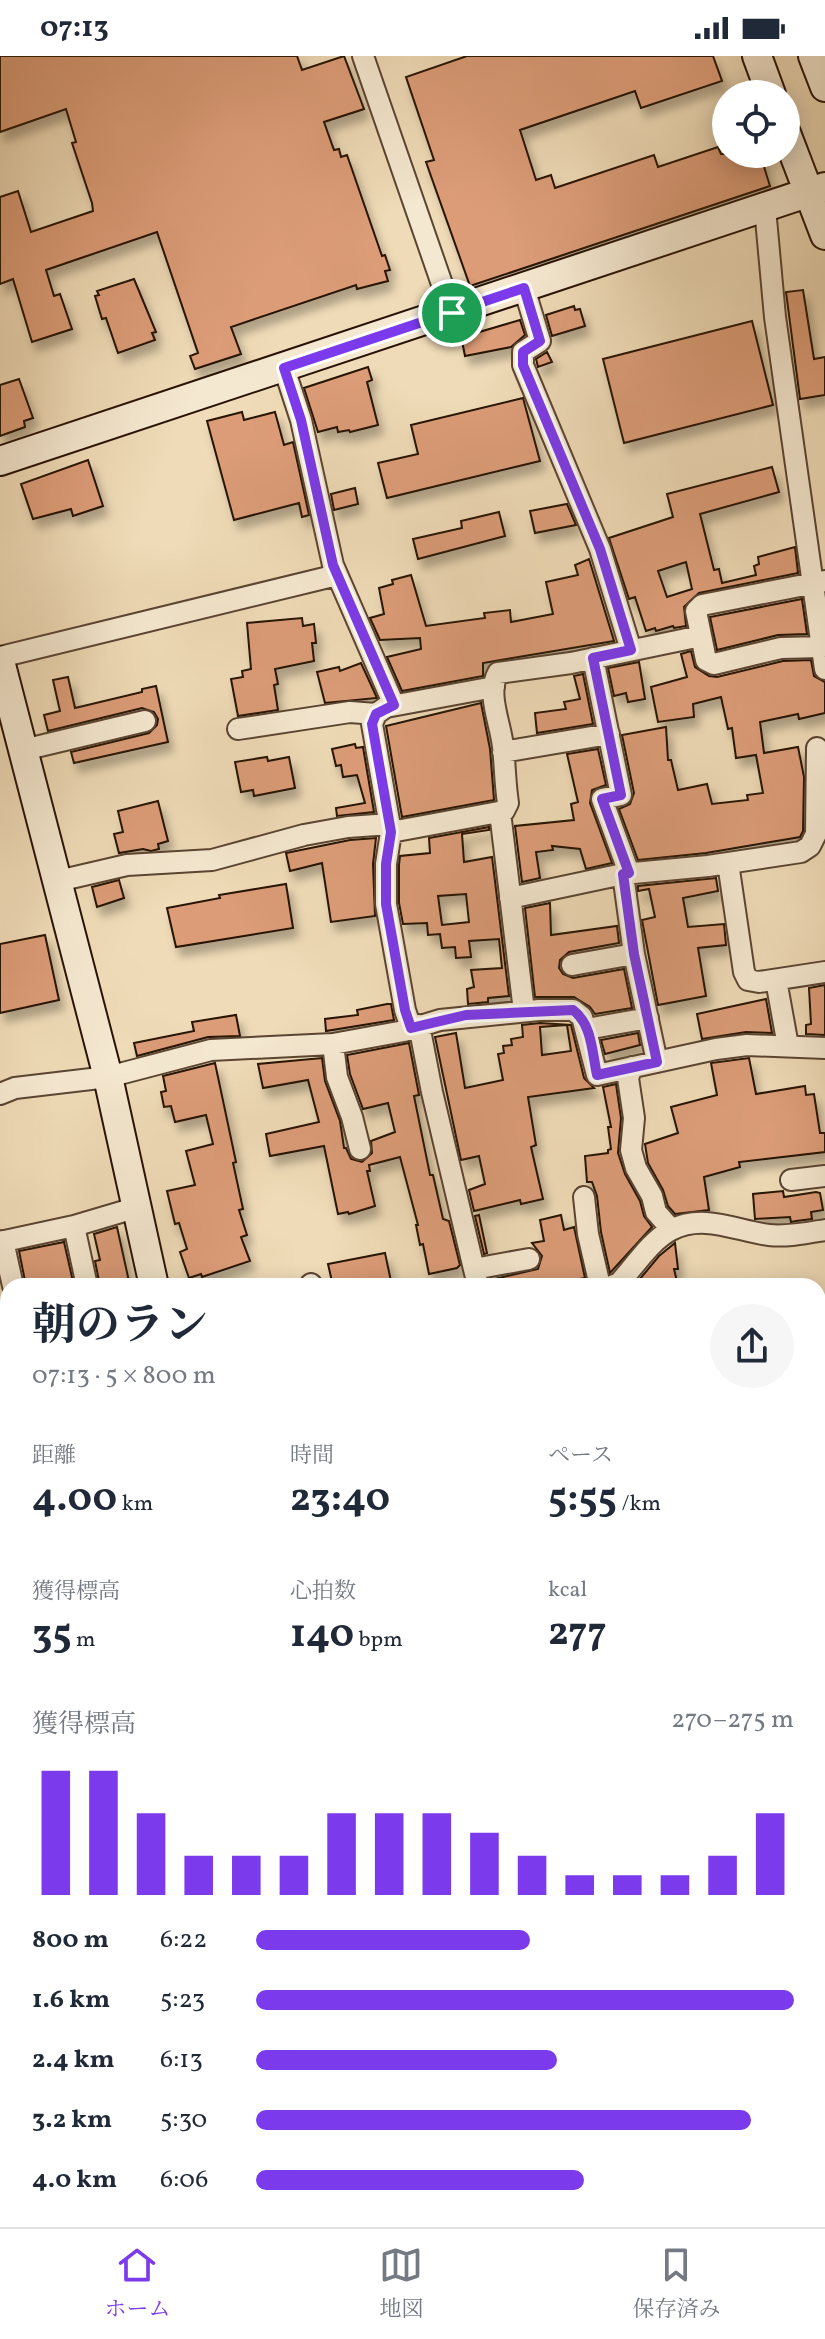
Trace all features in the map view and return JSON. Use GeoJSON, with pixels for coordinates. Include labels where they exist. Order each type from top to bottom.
{"type":"FeatureCollection","features":[{"type":"Feature","properties":{"kind":"street"},"geometry":{"type":"LineString","coordinates":[[363,56],[452,313]]}},
{"type":"Feature","properties":{"kind":"street"},"geometry":{"type":"LineString","coordinates":[[757,56],[766,80]]}},
{"type":"Feature","properties":{"kind":"street"},"geometry":{"type":"LineString","coordinates":[[813,56],[825,87]]}},
{"type":"Feature","properties":{"kind":"street"},"geometry":{"type":"LineString","coordinates":[[800,159],[817,190],[825,235]]}},
{"type":"Feature","properties":{"kind":"street"},"geometry":{"type":"LineString","coordinates":[[0,461],[817,190]]}},
{"type":"Feature","properties":{"kind":"street"},"geometry":{"type":"LineString","coordinates":[[765,208],[790,431],[820,582],[825,669]]}},
{"type":"Feature","properties":{"kind":"street"},"geometry":{"type":"LineString","coordinates":[[524,288],[540,341],[523,352],[523,365],[600,549],[631,650]]}},
{"type":"Feature","properties":{"kind":"street"},"geometry":{"type":"LineString","coordinates":[[284,368],[301,420],[337,575],[385,709]]}},
{"type":"Feature","properties":{"kind":"street"},"geometry":{"type":"LineString","coordinates":[[152,1278],[108,1077],[0,659],[337,575]]}},
{"type":"Feature","properties":{"kind":"street"},"geometry":{"type":"LineString","coordinates":[[820,582],[702,605],[696,611],[706,660],[714,664],[781,648],[822,647]]}},
{"type":"Feature","properties":{"kind":"street"},"geometry":{"type":"LineString","coordinates":[[58,881],[127,865],[212,860],[304,835],[348,827],[390,828],[504,811],[508,803],[494,687],[498,673],[701,636]]}},
{"type":"Feature","properties":{"kind":"street"},"geometry":{"type":"LineString","coordinates":[[593,658],[621,795],[602,799],[626,873],[634,954],[657,1062]]}},
{"type":"Feature","properties":{"kind":"street"},"geometry":{"type":"LineString","coordinates":[[238,729],[385,709],[494,687]]}},
{"type":"Feature","properties":{"kind":"street"},"geometry":{"type":"LineString","coordinates":[[385,709],[372,724],[390,828],[386,904],[405,1010],[415,1027],[476,1278],[529,1259]]}},
{"type":"Feature","properties":{"kind":"street"},"geometry":{"type":"LineString","coordinates":[[23,750],[145,721]]}},
{"type":"Feature","properties":{"kind":"street"},"geometry":{"type":"LineString","coordinates":[[503,752],[609,734]]}},
{"type":"Feature","properties":{"kind":"street"},"geometry":{"type":"LineString","coordinates":[[510,898],[626,873],[801,852],[810,846],[816,834],[817,748]]}},
{"type":"Feature","properties":{"kind":"street"},"geometry":{"type":"LineString","coordinates":[[500,812],[524,1011]]}},
{"type":"Feature","properties":{"kind":"street"},"geometry":{"type":"LineString","coordinates":[[728,863],[744,972],[748,980],[759,982],[825,972]]}},
{"type":"Feature","properties":{"kind":"street"},"geometry":{"type":"LineString","coordinates":[[572,965],[634,954]]}},
{"type":"Feature","properties":{"kind":"street"},"geometry":{"type":"LineString","coordinates":[[776,980],[788,1046]]}},
{"type":"Feature","properties":{"kind":"street"},"geometry":{"type":"LineString","coordinates":[[0,1094],[15,1088],[108,1077],[211,1050],[333,1044],[466,1015],[524,1011],[573,1010],[582,1017],[597,1075],[747,1045],[825,1048]]}},
{"type":"Feature","properties":{"kind":"street"},"geometry":{"type":"LineString","coordinates":[[587,1029],[648,1018]]}},
{"type":"Feature","properties":{"kind":"street"},"geometry":{"type":"LineString","coordinates":[[333,1044],[337,1077],[353,1139]]}},
{"type":"Feature","properties":{"kind":"street"},"geometry":{"type":"LineString","coordinates":[[632,1067],[628,1078],[634,1118],[631,1150],[656,1212],[671,1229]]}},
{"type":"Feature","properties":{"kind":"street"},"geometry":{"type":"LineString","coordinates":[[791,1180],[825,1176]]}},
{"type":"Feature","properties":{"kind":"street"},"geometry":{"type":"LineString","coordinates":[[584,1197],[588,1234],[598,1278]]}},
{"type":"Feature","properties":{"kind":"street"},"geometry":{"type":"LineString","coordinates":[[11,1278],[1,1241],[74,1226],[138,1207]]}},
{"type":"Feature","properties":{"kind":"street"},"geometry":{"type":"LineString","coordinates":[[634,1278],[654,1242],[671,1229],[701,1223],[772,1236],[825,1230]]}},
{"type":"Feature","properties":{"kind":"street"},"geometry":{"type":"LineString","coordinates":[[74,1226],[85,1278]]}},
{"type":"Feature","properties":{"kind":"building"},"geometry":{"type":"Polygon","coordinates":[[[0,56],[297,56],[302,70],[344,56],[364,109],[324,122],[334,150],[339,149],[341,157],[347,155],[382,256],[385,255],[390,270],[385,271],[388,281],[357,289],[356,285],[231,327],[241,354],[195,369],[190,356],[198,353],[157,232],[46,270],[54,296],[60,294],[72,329],[32,342],[13,279],[0,284],[0,197],[18,191],[31,232],[93,211],[72,143],[76,142],[66,109],[0,132],[0,56]]]}},
{"type":"Feature","properties":{"kind":"building"},"geometry":{"type":"Polygon","coordinates":[[[467,56],[713,56],[722,80],[712,80],[712,84],[641,108],[635,91],[520,130],[536,180],[551,175],[555,188],[654,155],[658,167],[712,149],[712,168],[764,168],[770,186],[470,286],[426,162],[434,160],[406,77],[467,56]]]}},
{"type":"Feature","properties":{"kind":"building"},"geometry":{"type":"Polygon","coordinates":[[[134,279],[156,332],[152,333],[155,340],[118,353],[95,296],[99,295],[97,291],[134,279]]]}},
{"type":"Feature","properties":{"kind":"building"},"geometry":{"type":"Polygon","coordinates":[[[803,290],[814,359],[825,357],[825,395],[800,399],[786,292],[803,290]]]}},
{"type":"Feature","properties":{"kind":"building"},"geometry":{"type":"Polygon","coordinates":[[[574,306],[575,310],[580,309],[585,326],[552,336],[546,315],[574,306]]]}},
{"type":"Feature","properties":{"kind":"building"},"geometry":{"type":"Polygon","coordinates":[[[520,320],[525,335],[511,347],[465,356],[462,341],[470,340],[469,335],[520,320]]]}},
{"type":"Feature","properties":{"kind":"building"},"geometry":{"type":"Polygon","coordinates":[[[752,321],[773,405],[624,443],[603,359],[752,321]]]}},
{"type":"Feature","properties":{"kind":"building"},"geometry":{"type":"Polygon","coordinates":[[[547,352],[552,362],[538,367],[536,359],[547,352]]]}},
{"type":"Feature","properties":{"kind":"building"},"geometry":{"type":"Polygon","coordinates":[[[368,367],[372,380],[367,382],[378,425],[350,432],[338,432],[337,427],[318,432],[304,388],[368,367]]]}},
{"type":"Feature","properties":{"kind":"building"},"geometry":{"type":"Polygon","coordinates":[[[19,379],[33,418],[24,421],[25,427],[0,436],[0,385],[19,379]]]}},
{"type":"Feature","properties":{"kind":"building"},"geometry":{"type":"Polygon","coordinates":[[[523,398],[540,461],[387,498],[378,463],[418,454],[411,425],[523,398]]]}},
{"type":"Feature","properties":{"kind":"building"},"geometry":{"type":"Polygon","coordinates":[[[242,412],[244,420],[275,412],[284,445],[293,442],[309,515],[302,517],[299,503],[234,520],[207,421],[242,412]]]}},
{"type":"Feature","properties":{"kind":"building"},"geometry":{"type":"Polygon","coordinates":[[[88,460],[103,506],[73,516],[71,509],[33,519],[21,484],[88,460]]]}},
{"type":"Feature","properties":{"kind":"building"},"geometry":{"type":"Polygon","coordinates":[[[772,467],[779,492],[700,514],[714,570],[719,569],[722,583],[756,575],[754,566],[759,564],[758,557],[795,547],[798,573],[699,593],[684,607],[686,626],[646,631],[635,597],[629,599],[609,538],[673,517],[667,494],[772,467]],[[686,562],[658,571],[667,597],[692,589],[686,562]]]}},
{"type":"Feature","properties":{"kind":"building"},"geometry":{"type":"Polygon","coordinates":[[[355,488],[358,504],[334,510],[331,494],[355,488]]]}},
{"type":"Feature","properties":{"kind":"building"},"geometry":{"type":"Polygon","coordinates":[[[567,504],[576,525],[535,533],[530,511],[567,504]]]}},
{"type":"Feature","properties":{"kind":"building"},"geometry":{"type":"Polygon","coordinates":[[[499,512],[505,536],[418,559],[413,539],[462,528],[461,521],[499,512]]]}},
{"type":"Feature","properties":{"kind":"building"},"geometry":{"type":"Polygon","coordinates":[[[589,559],[614,641],[483,663],[483,676],[402,691],[387,657],[421,649],[420,638],[380,640],[370,618],[384,614],[379,588],[393,584],[392,580],[411,575],[426,626],[485,618],[484,613],[510,610],[511,622],[553,614],[546,582],[578,575],[575,565],[589,559]]]}},
{"type":"Feature","properties":{"kind":"building"},"geometry":{"type":"Polygon","coordinates":[[[802,599],[807,634],[778,635],[717,650],[710,617],[802,599]]]}},
{"type":"Feature","properties":{"kind":"building"},"geometry":{"type":"Polygon","coordinates":[[[302,618],[303,626],[314,624],[314,661],[275,669],[278,710],[238,716],[231,679],[243,677],[242,671],[251,669],[247,623],[302,618]]]}},
{"type":"Feature","properties":{"kind":"building"},"geometry":{"type":"Polygon","coordinates":[[[691,651],[695,667],[709,676],[717,677],[783,661],[811,660],[814,676],[825,682],[825,713],[799,719],[798,714],[760,722],[764,753],[798,747],[804,777],[803,831],[800,837],[706,853],[638,860],[619,809],[630,804],[634,793],[622,735],[666,727],[668,760],[671,760],[678,790],[707,784],[712,804],[748,800],[747,795],[763,793],[756,755],[736,758],[732,728],[728,729],[721,697],[693,704],[694,717],[658,722],[651,687],[687,677],[681,654],[691,651]]]}},
{"type":"Feature","properties":{"kind":"building"},"geometry":{"type":"Polygon","coordinates":[[[639,662],[645,699],[628,702],[626,693],[614,696],[608,668],[639,662]]]}},
{"type":"Feature","properties":{"kind":"building"},"geometry":{"type":"Polygon","coordinates":[[[361,663],[377,698],[325,703],[317,672],[339,667],[340,671],[361,663]]]}},
{"type":"Feature","properties":{"kind":"building"},"geometry":{"type":"Polygon","coordinates":[[[583,674],[593,724],[537,733],[535,713],[566,709],[564,702],[580,699],[574,676],[583,674]]]}},
{"type":"Feature","properties":{"kind":"building"},"geometry":{"type":"Polygon","coordinates":[[[68,677],[75,708],[156,686],[168,742],[74,763],[71,752],[149,733],[157,725],[158,719],[154,712],[142,708],[48,731],[44,715],[60,711],[53,680],[68,677]]]}},
{"type":"Feature","properties":{"kind":"building"},"geometry":{"type":"Polygon","coordinates":[[[481,703],[490,749],[494,800],[402,817],[386,726],[481,703]]]}},
{"type":"Feature","properties":{"kind":"building"},"geometry":{"type":"Polygon","coordinates":[[[355,744],[356,748],[363,747],[374,812],[337,816],[336,808],[365,803],[357,775],[343,777],[341,765],[336,766],[332,749],[355,744]]]}},
{"type":"Feature","properties":{"kind":"building"},"geometry":{"type":"Polygon","coordinates":[[[598,749],[606,785],[592,790],[590,803],[612,863],[586,869],[580,849],[552,846],[553,850],[536,852],[540,878],[522,882],[515,826],[574,820],[571,804],[578,802],[567,754],[598,749]]]}},
{"type":"Feature","properties":{"kind":"building"},"geometry":{"type":"Polygon","coordinates":[[[267,757],[268,761],[289,757],[295,788],[254,796],[253,790],[241,792],[235,762],[267,757]]]}},
{"type":"Feature","properties":{"kind":"building"},"geometry":{"type":"Polygon","coordinates":[[[158,801],[168,841],[158,844],[159,849],[151,851],[143,849],[119,853],[114,834],[123,832],[118,811],[158,801]]]}},
{"type":"Feature","properties":{"kind":"building"},"geometry":{"type":"Polygon","coordinates":[[[489,827],[489,830],[462,834],[464,862],[492,857],[509,996],[468,1004],[467,989],[474,987],[471,970],[502,968],[499,939],[469,941],[471,957],[456,958],[455,947],[442,948],[440,934],[428,935],[427,923],[403,924],[399,903],[400,856],[430,853],[429,838],[489,827]],[[466,894],[438,896],[442,925],[469,922],[466,894]]]}},
{"type":"Feature","properties":{"kind":"building"},"geometry":{"type":"Polygon","coordinates":[[[376,838],[373,864],[375,916],[331,922],[322,863],[290,871],[286,853],[376,838]]]}},
{"type":"Feature","properties":{"kind":"building"},"geometry":{"type":"Polygon","coordinates":[[[716,878],[718,891],[683,898],[688,927],[724,924],[726,945],[698,948],[706,996],[658,1005],[642,920],[655,917],[649,889],[638,891],[638,886],[716,878]]]}},
{"type":"Feature","properties":{"kind":"building"},"geometry":{"type":"Polygon","coordinates":[[[119,880],[124,898],[97,907],[92,887],[119,880]]]}},
{"type":"Feature","properties":{"kind":"building"},"geometry":{"type":"Polygon","coordinates":[[[286,884],[293,928],[176,947],[167,908],[220,898],[219,895],[286,884]]]}},
{"type":"Feature","properties":{"kind":"building"},"geometry":{"type":"Polygon","coordinates":[[[550,903],[551,935],[617,926],[619,943],[569,952],[560,960],[559,968],[563,974],[573,978],[624,969],[632,1008],[595,1014],[574,997],[535,997],[525,908],[550,903]]]}},
{"type":"Feature","properties":{"kind":"building"},"geometry":{"type":"Polygon","coordinates":[[[45,935],[59,1000],[0,1013],[0,944],[45,935]]]}},
{"type":"Feature","properties":{"kind":"building"},"geometry":{"type":"Polygon","coordinates":[[[825,985],[825,1035],[806,1034],[806,1025],[811,1024],[809,988],[825,985]]]}},
{"type":"Feature","properties":{"kind":"building"},"geometry":{"type":"Polygon","coordinates":[[[766,999],[772,1033],[746,1032],[702,1039],[697,1014],[766,999]]]}},
{"type":"Feature","properties":{"kind":"building"},"geometry":{"type":"Polygon","coordinates":[[[391,1004],[394,1020],[326,1031],[325,1019],[358,1015],[357,1010],[391,1004]]]}},
{"type":"Feature","properties":{"kind":"building"},"geometry":{"type":"Polygon","coordinates":[[[236,1015],[240,1036],[208,1037],[137,1056],[134,1043],[194,1031],[192,1022],[236,1015]]]}},
{"type":"Feature","properties":{"kind":"building"},"geometry":{"type":"Polygon","coordinates":[[[540,1023],[571,1025],[584,1078],[594,1088],[528,1097],[536,1145],[531,1147],[543,1199],[521,1204],[520,1200],[474,1211],[469,1190],[485,1184],[479,1156],[461,1160],[435,1037],[456,1033],[465,1088],[503,1080],[498,1054],[504,1053],[503,1046],[512,1045],[511,1039],[523,1037],[522,1025],[540,1023]],[[567,1025],[540,1027],[542,1055],[571,1051],[567,1025]]]}},
{"type":"Feature","properties":{"kind":"building"},"geometry":{"type":"Polygon","coordinates":[[[638,1033],[640,1045],[605,1054],[601,1040],[638,1033]]]}},
{"type":"Feature","properties":{"kind":"building"},"geometry":{"type":"Polygon","coordinates":[[[409,1043],[419,1095],[414,1096],[430,1175],[433,1175],[443,1219],[449,1221],[460,1265],[429,1274],[400,1157],[369,1165],[370,1171],[367,1171],[375,1206],[338,1214],[324,1146],[270,1156],[266,1134],[319,1122],[308,1080],[263,1088],[258,1064],[322,1058],[325,1081],[340,1121],[344,1148],[351,1159],[362,1162],[372,1153],[371,1141],[395,1132],[388,1103],[363,1109],[350,1074],[347,1055],[409,1043]]]}},
{"type":"Feature","properties":{"kind":"building"},"geometry":{"type":"Polygon","coordinates":[[[749,1058],[756,1094],[805,1086],[806,1095],[814,1094],[820,1133],[825,1133],[825,1152],[739,1162],[740,1167],[704,1177],[709,1210],[675,1214],[668,1206],[648,1163],[645,1144],[678,1133],[671,1107],[717,1095],[711,1063],[749,1058]]]}},
{"type":"Feature","properties":{"kind":"building"},"geometry":{"type":"Polygon","coordinates":[[[215,1063],[236,1162],[233,1163],[243,1209],[239,1210],[247,1235],[241,1237],[250,1261],[202,1277],[201,1274],[189,1278],[180,1252],[187,1249],[179,1223],[175,1224],[167,1191],[195,1185],[186,1151],[213,1144],[206,1115],[175,1122],[171,1106],[164,1107],[161,1092],[166,1091],[163,1076],[215,1063]]]}},
{"type":"Feature","properties":{"kind":"building"},"geometry":{"type":"Polygon","coordinates":[[[616,1084],[621,1118],[618,1153],[644,1216],[652,1227],[610,1273],[597,1196],[592,1182],[587,1182],[585,1156],[608,1153],[611,1149],[608,1127],[611,1127],[603,1087],[616,1084]]]}},
{"type":"Feature","properties":{"kind":"building"},"geometry":{"type":"Polygon","coordinates":[[[783,1191],[784,1197],[820,1193],[823,1210],[811,1212],[812,1219],[791,1222],[790,1217],[755,1219],[753,1194],[783,1191]]]}},
{"type":"Feature","properties":{"kind":"building"},"geometry":{"type":"Polygon","coordinates":[[[479,1215],[487,1253],[484,1254],[475,1216],[479,1215]]]}},
{"type":"Feature","properties":{"kind":"building"},"geometry":{"type":"Polygon","coordinates":[[[561,1215],[564,1230],[574,1227],[585,1278],[499,1278],[538,1269],[542,1256],[532,1243],[544,1241],[540,1220],[561,1215]]]}},
{"type":"Feature","properties":{"kind":"building"},"geometry":{"type":"Polygon","coordinates":[[[117,1227],[128,1278],[98,1278],[95,1261],[100,1260],[94,1234],[117,1227]]]}},
{"type":"Feature","properties":{"kind":"building"},"geometry":{"type":"Polygon","coordinates":[[[64,1242],[72,1278],[24,1278],[19,1251],[64,1242]]]}},
{"type":"Feature","properties":{"kind":"building"},"geometry":{"type":"Polygon","coordinates":[[[675,1243],[676,1278],[641,1278],[675,1243]]]}},
{"type":"Feature","properties":{"kind":"building"},"geometry":{"type":"Polygon","coordinates":[[[385,1253],[390,1278],[331,1278],[328,1264],[385,1253]]]}},
{"type":"Feature","properties":{"kind":"route"},"geometry":{"type":"LineString","coordinates":[[524,288],[540,341],[523,352],[523,365],[600,549],[625,625],[631,650],[593,658],[621,795],[602,799],[629,873],[623,874],[634,954],[657,1062],[597,1075],[587,1029],[582,1017],[573,1010],[466,1015],[411,1028],[405,1010],[386,904],[386,864],[391,832],[372,724],[376,714],[394,705],[333,565],[301,420],[284,368],[452,313],[524,288]]}}]}
